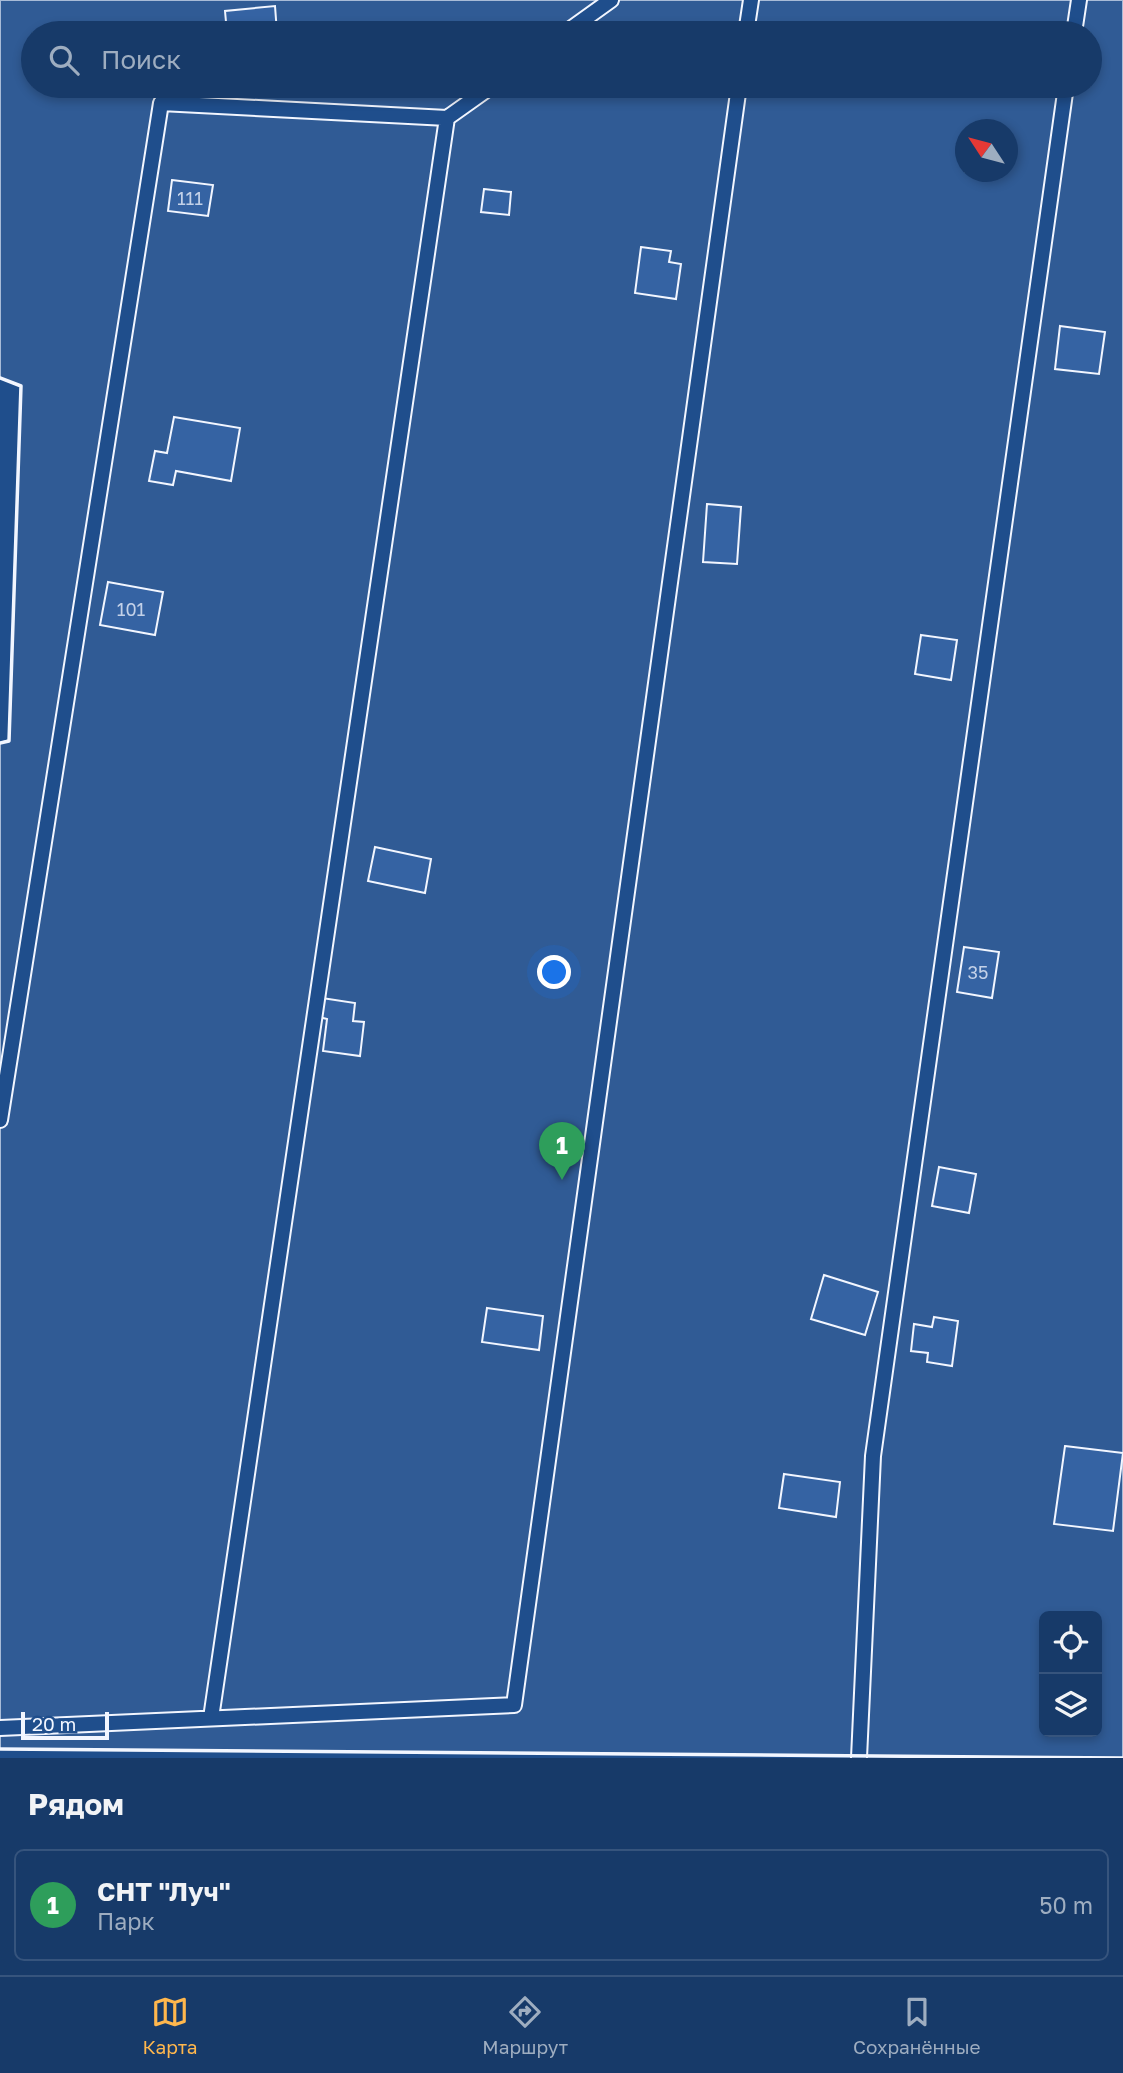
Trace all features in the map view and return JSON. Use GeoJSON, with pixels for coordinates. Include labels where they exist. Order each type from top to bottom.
{"type":"FeatureCollection","features":[{"type":"Feature","properties":{"kind":"lane"},"geometry":{"type":"LineString","coordinates":[[582,21],[611,0]]}},
{"type":"Feature","properties":{"kind":"lane"},"geometry":{"type":"LineString","coordinates":[[748,21],[751,0]]}},
{"type":"Feature","properties":{"kind":"lane"},"geometry":{"type":"LineString","coordinates":[[1076,21],[1079,0]]}},
{"type":"Feature","properties":{"kind":"lane"},"geometry":{"type":"LineString","coordinates":[[0,1120],[161,103],[447,118],[475,98]]}},
{"type":"Feature","properties":{"kind":"lane"},"geometry":{"type":"LineString","coordinates":[[0,1728],[514,1705],[737,98]]}},
{"type":"Feature","properties":{"kind":"lane"},"geometry":{"type":"LineString","coordinates":[[859,1758],[873,1456],[1064,98]]}},
{"type":"Feature","properties":{"kind":"lane"},"geometry":{"type":"LineString","coordinates":[[211,1718],[447,118]]}},
{"type":"Feature","properties":{"kind":"shaded area"},"geometry":{"type":"Polygon","coordinates":[[[0,0],[1123,0],[1123,1758],[0,1749],[0,743],[9,740],[21,386],[0,378],[0,0]]]}},
{"type":"Feature","properties":{"kind":"building"},"geometry":{"type":"Polygon","coordinates":[[[275,6],[276,21],[226,21],[225,11],[275,6]]]}},
{"type":"Feature","properties":{"kind":"building"},"geometry":{"type":"Polygon","coordinates":[[[172,180],[213,185],[208,216],[168,211],[172,180]]]}},
{"type":"Feature","properties":{"kind":"building"},"geometry":{"type":"Polygon","coordinates":[[[484,189],[511,192],[509,215],[481,212],[484,189]]]}},
{"type":"Feature","properties":{"kind":"building"},"geometry":{"type":"Polygon","coordinates":[[[641,247],[671,251],[669,262],[681,264],[676,299],[635,293],[641,247]]]}},
{"type":"Feature","properties":{"kind":"building"},"geometry":{"type":"Polygon","coordinates":[[[1060,326],[1105,332],[1099,374],[1055,369],[1060,326]]]}},
{"type":"Feature","properties":{"kind":"building"},"geometry":{"type":"Polygon","coordinates":[[[174,417],[240,428],[231,481],[176,471],[173,485],[149,481],[155,451],[167,453],[174,417]]]}},
{"type":"Feature","properties":{"kind":"building"},"geometry":{"type":"Polygon","coordinates":[[[707,504],[741,507],[737,564],[703,562],[707,504]]]}},
{"type":"Feature","properties":{"kind":"building"},"geometry":{"type":"Polygon","coordinates":[[[108,582],[163,592],[155,635],[100,625],[108,582]]]}},
{"type":"Feature","properties":{"kind":"building"},"geometry":{"type":"Polygon","coordinates":[[[921,635],[957,640],[951,680],[915,674],[921,635]]]}},
{"type":"Feature","properties":{"kind":"building"},"geometry":{"type":"Polygon","coordinates":[[[375,847],[431,859],[425,893],[368,881],[375,847]]]}},
{"type":"Feature","properties":{"kind":"building"},"geometry":{"type":"Polygon","coordinates":[[[964,947],[999,952],[992,998],[957,992],[964,947]]]}},
{"type":"Feature","properties":{"kind":"building"},"geometry":{"type":"Polygon","coordinates":[[[322,998],[355,1003],[353,1021],[364,1022],[360,1056],[323,1051],[327,1019],[319,1017],[322,998]]]}},
{"type":"Feature","properties":{"kind":"building"},"geometry":{"type":"Polygon","coordinates":[[[939,1167],[976,1174],[969,1213],[932,1206],[939,1167]]]}},
{"type":"Feature","properties":{"kind":"building"},"geometry":{"type":"Polygon","coordinates":[[[824,1275],[878,1292],[865,1335],[811,1319],[824,1275]]]}},
{"type":"Feature","properties":{"kind":"building"},"geometry":{"type":"Polygon","coordinates":[[[487,1308],[543,1316],[539,1350],[482,1342],[487,1308]]]}},
{"type":"Feature","properties":{"kind":"building"},"geometry":{"type":"Polygon","coordinates":[[[934,1317],[958,1321],[952,1366],[927,1362],[928,1353],[911,1351],[914,1324],[932,1327],[934,1317]]]}},
{"type":"Feature","properties":{"kind":"building"},"geometry":{"type":"Polygon","coordinates":[[[1065,1446],[1123,1453],[1113,1531],[1054,1524],[1065,1446]]]}},
{"type":"Feature","properties":{"kind":"building"},"geometry":{"type":"Polygon","coordinates":[[[784,1474],[840,1482],[836,1517],[779,1508],[784,1474]]]}},
{"type":"Feature","properties":{"kind":"wall"},"geometry":{"type":"LineString","coordinates":[[0,378],[21,386],[9,741],[0,743]]}},
{"type":"Feature","properties":{"kind":"wall"},"geometry":{"type":"LineString","coordinates":[[0,1749],[1123,1758]]}},
{"type":"Feature","properties":{"kind":"place","name":"СНТ \"Луч\""},"geometry":{"type":"Point","coordinates":[562,1180]}}]}
